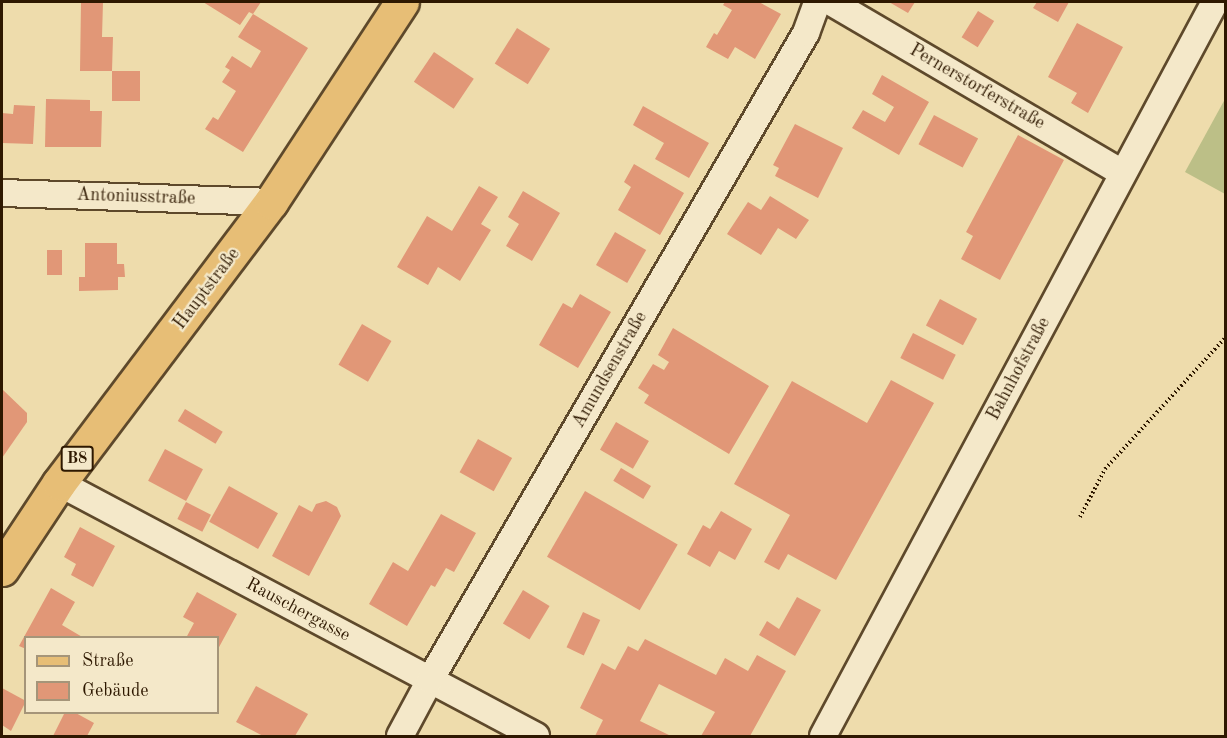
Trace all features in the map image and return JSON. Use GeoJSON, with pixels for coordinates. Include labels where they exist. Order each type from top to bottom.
{"type":"FeatureCollection","features":[{"type":"Feature","properties":{"kind":"main road","name":"Hauptstraße"},"geometry":{"type":"LineString","coordinates":[[2,569],[59,483],[271,202],[402,2]]}},
{"type":"Feature","properties":{"kind":"street","name":"Amundsenstraße"},"geometry":{"type":"LineString","coordinates":[[400,736],[430,680],[806,33],[817,2]]}},
{"type":"Feature","properties":{"kind":"street","name":"Pernerstorferstraße"},"geometry":{"type":"LineString","coordinates":[[831,2],[1123,173]]}},
{"type":"Feature","properties":{"kind":"street","name":"Bahnhofstraße"},"geometry":{"type":"LineString","coordinates":[[823,736],[1215,2]]}},
{"type":"Feature","properties":{"kind":"street","name":"Antoniusstraße"},"geometry":{"type":"LineString","coordinates":[[2,193],[271,202]]}},
{"type":"Feature","properties":{"kind":"street","name":"Rauschergasse"},"geometry":{"type":"LineString","coordinates":[[59,483],[536,736]]}},
{"type":"Feature","properties":{"kind":"path"},"geometry":{"type":"LineString","coordinates":[[1080,517],[1105,469],[1226,337]]}},
{"type":"Feature","properties":{"kind":"green space"},"geometry":{"type":"Polygon","coordinates":[[[1225,99],[1225,194],[1185,172],[1225,99]]]}},
{"type":"Feature","properties":{"kind":"building"},"geometry":{"type":"Polygon","coordinates":[[[81,2],[103,2],[102,37],[113,37],[112,71],[80,71],[81,2]]]}},
{"type":"Feature","properties":{"kind":"building"},"geometry":{"type":"Polygon","coordinates":[[[203,2],[261,2],[253,14],[249,12],[240,25],[203,2]]]}},
{"type":"Feature","properties":{"kind":"building"},"geometry":{"type":"Polygon","coordinates":[[[725,2],[759,2],[781,14],[755,59],[735,47],[728,59],[706,47],[714,33],[717,35],[732,10],[723,5],[725,2]]]}},
{"type":"Feature","properties":{"kind":"building"},"geometry":{"type":"Polygon","coordinates":[[[889,2],[915,2],[908,13],[889,2]]]}},
{"type":"Feature","properties":{"kind":"building"},"geometry":{"type":"Polygon","coordinates":[[[1037,2],[1069,2],[1058,22],[1033,8],[1037,2]]]}},
{"type":"Feature","properties":{"kind":"building"},"geometry":{"type":"Polygon","coordinates":[[[978,11],[994,21],[978,47],[962,37],[978,11]]]}},
{"type":"Feature","properties":{"kind":"building"},"geometry":{"type":"Polygon","coordinates":[[[253,14],[308,48],[243,152],[205,129],[213,117],[218,120],[236,91],[222,82],[230,70],[225,67],[232,56],[251,68],[261,51],[238,37],[253,14]]]}},
{"type":"Feature","properties":{"kind":"building"},"geometry":{"type":"Polygon","coordinates":[[[1077,23],[1123,47],[1088,113],[1071,103],[1077,93],[1048,77],[1077,23]]]}},
{"type":"Feature","properties":{"kind":"building"},"geometry":{"type":"Polygon","coordinates":[[[517,28],[550,49],[528,84],[495,64],[517,28]]]}},
{"type":"Feature","properties":{"kind":"building"},"geometry":{"type":"Polygon","coordinates":[[[434,52],[474,79],[454,109],[414,82],[434,52]]]}},
{"type":"Feature","properties":{"kind":"building"},"geometry":{"type":"Polygon","coordinates":[[[112,71],[140,71],[140,101],[112,101],[112,71]]]}},
{"type":"Feature","properties":{"kind":"building"},"geometry":{"type":"Polygon","coordinates":[[[882,75],[929,102],[899,155],[852,128],[863,110],[885,122],[894,107],[872,94],[882,75]]]}},
{"type":"Feature","properties":{"kind":"building"},"geometry":{"type":"Polygon","coordinates":[[[46,99],[90,100],[90,111],[102,111],[101,147],[45,147],[46,99]]]}},
{"type":"Feature","properties":{"kind":"building"},"geometry":{"type":"Polygon","coordinates":[[[14,105],[35,106],[33,144],[2,143],[2,113],[13,114],[14,105]]]}},
{"type":"Feature","properties":{"kind":"building"},"geometry":{"type":"Polygon","coordinates":[[[643,106],[709,143],[689,178],[655,159],[664,143],[633,125],[643,106]]]}},
{"type":"Feature","properties":{"kind":"building"},"geometry":{"type":"Polygon","coordinates":[[[934,115],[978,138],[963,168],[919,144],[934,115]]]}},
{"type":"Feature","properties":{"kind":"building"},"geometry":{"type":"Polygon","coordinates":[[[795,124],[843,148],[818,198],[775,176],[779,168],[773,165],[795,124]]]}},
{"type":"Feature","properties":{"kind":"building"},"geometry":{"type":"Polygon","coordinates":[[[1018,135],[1064,160],[1000,280],[961,259],[973,236],[966,232],[1018,135]]]}},
{"type":"Feature","properties":{"kind":"building"},"geometry":{"type":"Polygon","coordinates":[[[634,164],[684,193],[660,235],[618,210],[631,187],[624,182],[634,164]]]}},
{"type":"Feature","properties":{"kind":"building"},"geometry":{"type":"Polygon","coordinates":[[[479,186],[498,197],[481,224],[491,230],[460,281],[438,267],[428,285],[397,267],[427,216],[452,231],[479,186]]]}},
{"type":"Feature","properties":{"kind":"building"},"geometry":{"type":"Polygon","coordinates":[[[523,191],[560,213],[532,261],[506,246],[519,224],[508,217],[523,191]]]}},
{"type":"Feature","properties":{"kind":"building"},"geometry":{"type":"Polygon","coordinates":[[[770,196],[809,220],[796,239],[778,228],[761,255],[727,234],[748,202],[761,210],[770,196]]]}},
{"type":"Feature","properties":{"kind":"building"},"geometry":{"type":"Polygon","coordinates":[[[615,232],[646,250],[627,283],[596,265],[615,232]]]}},
{"type":"Feature","properties":{"kind":"building"},"geometry":{"type":"Polygon","coordinates":[[[85,243],[117,243],[117,264],[124,264],[125,277],[118,277],[118,290],[79,291],[79,277],[85,277],[85,243]]]}},
{"type":"Feature","properties":{"kind":"building"},"geometry":{"type":"Polygon","coordinates":[[[47,250],[62,250],[62,275],[47,275],[47,250]]]}},
{"type":"Feature","properties":{"kind":"building"},"geometry":{"type":"Polygon","coordinates":[[[580,294],[611,312],[578,368],[539,345],[563,303],[572,308],[580,294]]]}},
{"type":"Feature","properties":{"kind":"building"},"geometry":{"type":"Polygon","coordinates":[[[940,299],[977,319],[963,345],[926,325],[940,299]]]}},
{"type":"Feature","properties":{"kind":"building"},"geometry":{"type":"Polygon","coordinates":[[[362,324],[391,341],[368,382],[338,365],[362,324]]]}},
{"type":"Feature","properties":{"kind":"building"},"geometry":{"type":"Polygon","coordinates":[[[673,328],[769,386],[729,454],[644,403],[649,395],[638,388],[653,364],[664,370],[669,362],[658,355],[673,328]]]}},
{"type":"Feature","properties":{"kind":"building"},"geometry":{"type":"Polygon","coordinates":[[[913,333],[956,355],[943,380],[900,358],[913,333]]]}},
{"type":"Feature","properties":{"kind":"building"},"geometry":{"type":"Polygon","coordinates":[[[891,380],[934,403],[836,580],[788,554],[779,570],[764,562],[790,515],[734,484],[792,381],[867,423],[891,380]]]}},
{"type":"Feature","properties":{"kind":"building"},"geometry":{"type":"Polygon","coordinates":[[[2,389],[27,413],[27,422],[2,458],[2,389]]]}},
{"type":"Feature","properties":{"kind":"building"},"geometry":{"type":"Polygon","coordinates":[[[185,409],[223,432],[216,444],[178,421],[185,409]]]}},
{"type":"Feature","properties":{"kind":"building"},"geometry":{"type":"Polygon","coordinates":[[[616,422],[649,441],[633,469],[600,450],[616,422]]]}},
{"type":"Feature","properties":{"kind":"building"},"geometry":{"type":"Polygon","coordinates":[[[478,439],[512,458],[494,491],[460,472],[478,439]]]}},
{"type":"Feature","properties":{"kind":"building"},"geometry":{"type":"Polygon","coordinates":[[[165,449],[203,469],[186,501],[148,481],[165,449]]]}},
{"type":"Feature","properties":{"kind":"building"},"geometry":{"type":"Polygon","coordinates":[[[621,468],[651,486],[643,499],[613,481],[621,468]]]}},
{"type":"Feature","properties":{"kind":"building"},"geometry":{"type":"Polygon","coordinates":[[[229,486],[278,513],[258,549],[209,522],[229,486]]]}},
{"type":"Feature","properties":{"kind":"building"},"geometry":{"type":"Polygon","coordinates":[[[585,491],[678,544],[640,610],[547,557],[585,491]]]}},
{"type":"Feature","properties":{"kind":"building"},"geometry":{"type":"Polygon","coordinates":[[[326,501],[337,507],[341,516],[309,576],[272,556],[299,505],[312,512],[316,504],[326,501]]]}},
{"type":"Feature","properties":{"kind":"building"},"geometry":{"type":"Polygon","coordinates":[[[186,502],[211,515],[202,532],[177,519],[186,502]]]}},
{"type":"Feature","properties":{"kind":"building"},"geometry":{"type":"Polygon","coordinates":[[[721,511],[752,529],[735,560],[719,551],[710,567],[687,554],[703,525],[710,529],[721,511]]]}},
{"type":"Feature","properties":{"kind":"building"},"geometry":{"type":"Polygon","coordinates":[[[441,514],[476,533],[454,572],[446,568],[435,587],[431,585],[407,626],[369,604],[393,562],[408,571],[441,514]]]}},
{"type":"Feature","properties":{"kind":"building"},"geometry":{"type":"Polygon","coordinates":[[[80,527],[115,546],[93,587],[71,575],[76,564],[64,557],[80,527]]]}},
{"type":"Feature","properties":{"kind":"building"},"geometry":{"type":"Polygon","coordinates":[[[51,588],[75,602],[62,625],[81,636],[25,636],[51,588]]]}},
{"type":"Feature","properties":{"kind":"building"},"geometry":{"type":"Polygon","coordinates":[[[523,590],[550,606],[529,639],[503,623],[523,590]]]}},
{"type":"Feature","properties":{"kind":"building"},"geometry":{"type":"Polygon","coordinates":[[[197,592],[237,614],[219,647],[219,636],[187,636],[194,623],[183,617],[197,592]]]}},
{"type":"Feature","properties":{"kind":"building"},"geometry":{"type":"Polygon","coordinates":[[[797,597],[821,610],[795,656],[759,635],[767,621],[779,629],[797,597]]]}},
{"type":"Feature","properties":{"kind":"building"},"geometry":{"type":"Polygon","coordinates":[[[583,612],[600,620],[584,655],[567,647],[583,612]]]}},
{"type":"Feature","properties":{"kind":"building"},"geometry":{"type":"Polygon","coordinates":[[[24,637],[24,648],[19,646],[24,637]]]}},
{"type":"Feature","properties":{"kind":"building"},"geometry":{"type":"Polygon","coordinates":[[[645,639],[716,675],[725,658],[748,671],[757,655],[786,671],[750,736],[701,736],[715,712],[659,684],[640,721],[671,736],[595,736],[603,720],[580,708],[602,663],[615,670],[628,646],[638,651],[645,639]]]}},
{"type":"Feature","properties":{"kind":"building"},"geometry":{"type":"Polygon","coordinates":[[[256,686],[308,714],[295,736],[263,736],[236,722],[256,686]]]}},
{"type":"Feature","properties":{"kind":"building"},"geometry":{"type":"Polygon","coordinates":[[[2,688],[24,700],[24,705],[11,731],[2,725],[2,688]]]}},
{"type":"Feature","properties":{"kind":"building"},"geometry":{"type":"Polygon","coordinates":[[[64,714],[78,714],[94,723],[87,736],[53,736],[64,714]]]}}]}
